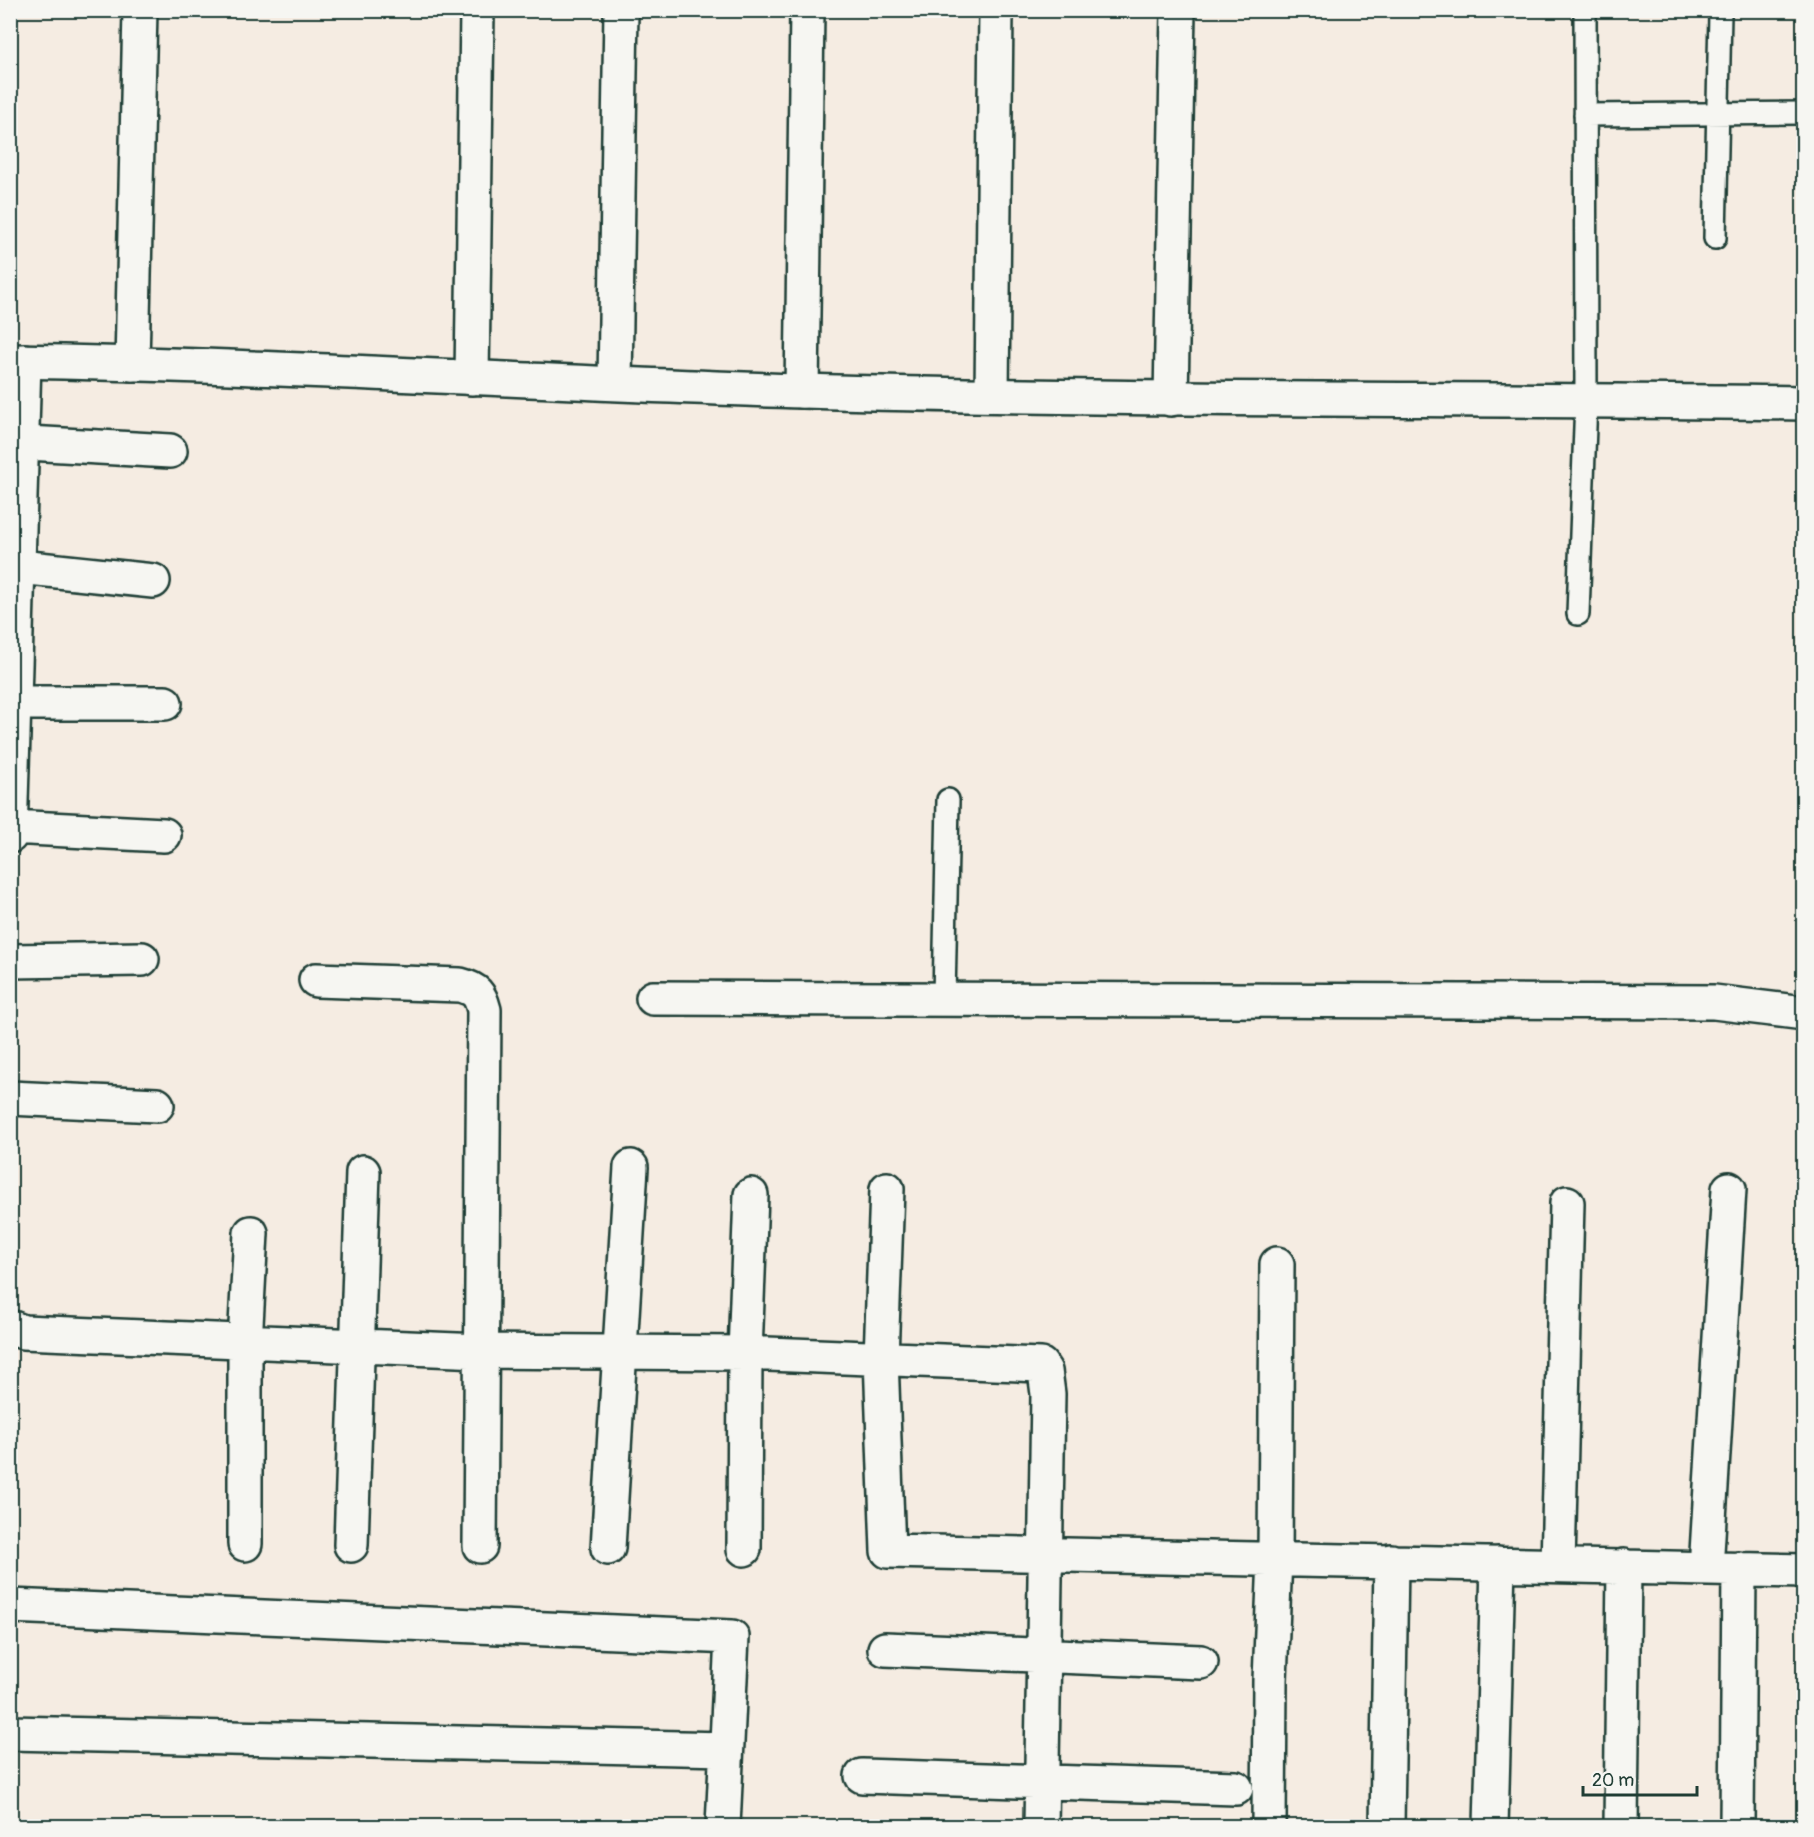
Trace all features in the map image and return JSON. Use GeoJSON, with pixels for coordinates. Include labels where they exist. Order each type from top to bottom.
{"type":"FeatureCollection","features":[{"type":"Feature","properties":{"kind":"street"},"geometry":{"type":"LineString","coordinates":[[132,364],[140,10]]}},
{"type":"Feature","properties":{"kind":"street"},"geometry":{"type":"LineString","coordinates":[[472,378],[477,10]]}},
{"type":"Feature","properties":{"kind":"street"},"geometry":{"type":"LineString","coordinates":[[615,382],[621,10]]}},
{"type":"Feature","properties":{"kind":"street"},"geometry":{"type":"LineString","coordinates":[[802,391],[807,10]]}},
{"type":"Feature","properties":{"kind":"street"},"geometry":{"type":"LineString","coordinates":[[992,394],[996,10]]}},
{"type":"Feature","properties":{"kind":"street"},"geometry":{"type":"LineString","coordinates":[[1171,399],[1178,10]]}},
{"type":"Feature","properties":{"kind":"street"},"geometry":{"type":"LineString","coordinates":[[10,836],[17,361],[615,382],[802,391],[1171,399],[1803,403]]}},
{"type":"Feature","properties":{"kind":"street"},"geometry":{"type":"LineString","coordinates":[[16,443],[170,451]]}},
{"type":"Feature","properties":{"kind":"street"},"geometry":{"type":"LineString","coordinates":[[14,566],[153,581]]}},
{"type":"Feature","properties":{"kind":"street"},"geometry":{"type":"LineString","coordinates":[[13,703],[165,703]]}},
{"type":"Feature","properties":{"kind":"street"},"geometry":{"type":"LineString","coordinates":[[11,827],[164,835]]}},
{"type":"Feature","properties":{"kind":"street"},"geometry":{"type":"LineString","coordinates":[[10,961],[142,959]]}},
{"type":"Feature","properties":{"kind":"street"},"geometry":{"type":"LineString","coordinates":[[316,980],[460,985],[472,988],[480,996],[484,1010],[480,1546]]}},
{"type":"Feature","properties":{"kind":"street"},"geometry":{"type":"LineString","coordinates":[[653,999],[944,998],[1429,1003],[1714,1002],[1803,1013]]}},
{"type":"Feature","properties":{"kind":"street"},"geometry":{"type":"LineString","coordinates":[[10,1098],[157,1105]]}},
{"type":"Feature","properties":{"kind":"street"},"geometry":{"type":"LineString","coordinates":[[608,1548],[631,1167]]}},
{"type":"Feature","properties":{"kind":"street"},"geometry":{"type":"LineString","coordinates":[[351,1545],[363,1172]]}},
{"type":"Feature","properties":{"kind":"street"},"geometry":{"type":"LineString","coordinates":[[886,1189],[881,1358],[888,1551],[1046,1552],[1803,1571]]}},
{"type":"Feature","properties":{"kind":"street"},"geometry":{"type":"LineString","coordinates":[[1706,1569],[1729,1189]]}},
{"type":"Feature","properties":{"kind":"street"},"geometry":{"type":"LineString","coordinates":[[744,1549],[745,1353],[751,1195]]}},
{"type":"Feature","properties":{"kind":"street"},"geometry":{"type":"LineString","coordinates":[[1558,1565],[1567,1203]]}},
{"type":"Feature","properties":{"kind":"street"},"geometry":{"type":"LineString","coordinates":[[245,1544],[245,1343],[251,1233]]}},
{"type":"Feature","properties":{"kind":"street"},"geometry":{"type":"LineString","coordinates":[[1269,1827],[1270,1680],[1275,1558],[1277,1264]]}},
{"type":"Feature","properties":{"kind":"street"},"geometry":{"type":"LineString","coordinates":[[10,1327],[23,1332],[245,1343],[481,1351],[745,1353],[1041,1365],[1047,1379],[1048,1394],[1041,1827]]}},
{"type":"Feature","properties":{"kind":"street"},"geometry":{"type":"LineString","coordinates":[[1387,1827],[1390,1561]]}},
{"type":"Feature","properties":{"kind":"street"},"geometry":{"type":"LineString","coordinates":[[1491,1827],[1498,1564]]}},
{"type":"Feature","properties":{"kind":"street"},"geometry":{"type":"LineString","coordinates":[[1621,1827],[1624,1566]]}},
{"type":"Feature","properties":{"kind":"street"},"geometry":{"type":"LineString","coordinates":[[1737,1827],[1739,1569]]}},
{"type":"Feature","properties":{"kind":"street"},"geometry":{"type":"LineString","coordinates":[[10,1606],[732,1636],[723,1827]]}},
{"type":"Feature","properties":{"kind":"street"},"geometry":{"type":"LineString","coordinates":[[885,1649],[1200,1662]]}},
{"type":"Feature","properties":{"kind":"street"},"geometry":{"type":"LineString","coordinates":[[10,1733],[726,1749]]}},
{"type":"Feature","properties":{"kind":"street"},"geometry":{"type":"LineString","coordinates":[[862,1776],[1236,1788]]}},
{"type":"Feature","properties":{"kind":"lane"},"geometry":{"type":"LineString","coordinates":[[1578,614],[1586,400],[1585,10]]}},
{"type":"Feature","properties":{"kind":"lane"},"geometry":{"type":"LineString","coordinates":[[1715,238],[1720,14]]}},
{"type":"Feature","properties":{"kind":"lane"},"geometry":{"type":"LineString","coordinates":[[1585,115],[1803,113]]}},
{"type":"Feature","properties":{"kind":"lane"},"geometry":{"type":"LineString","coordinates":[[944,998],[948,800]]}}]}
